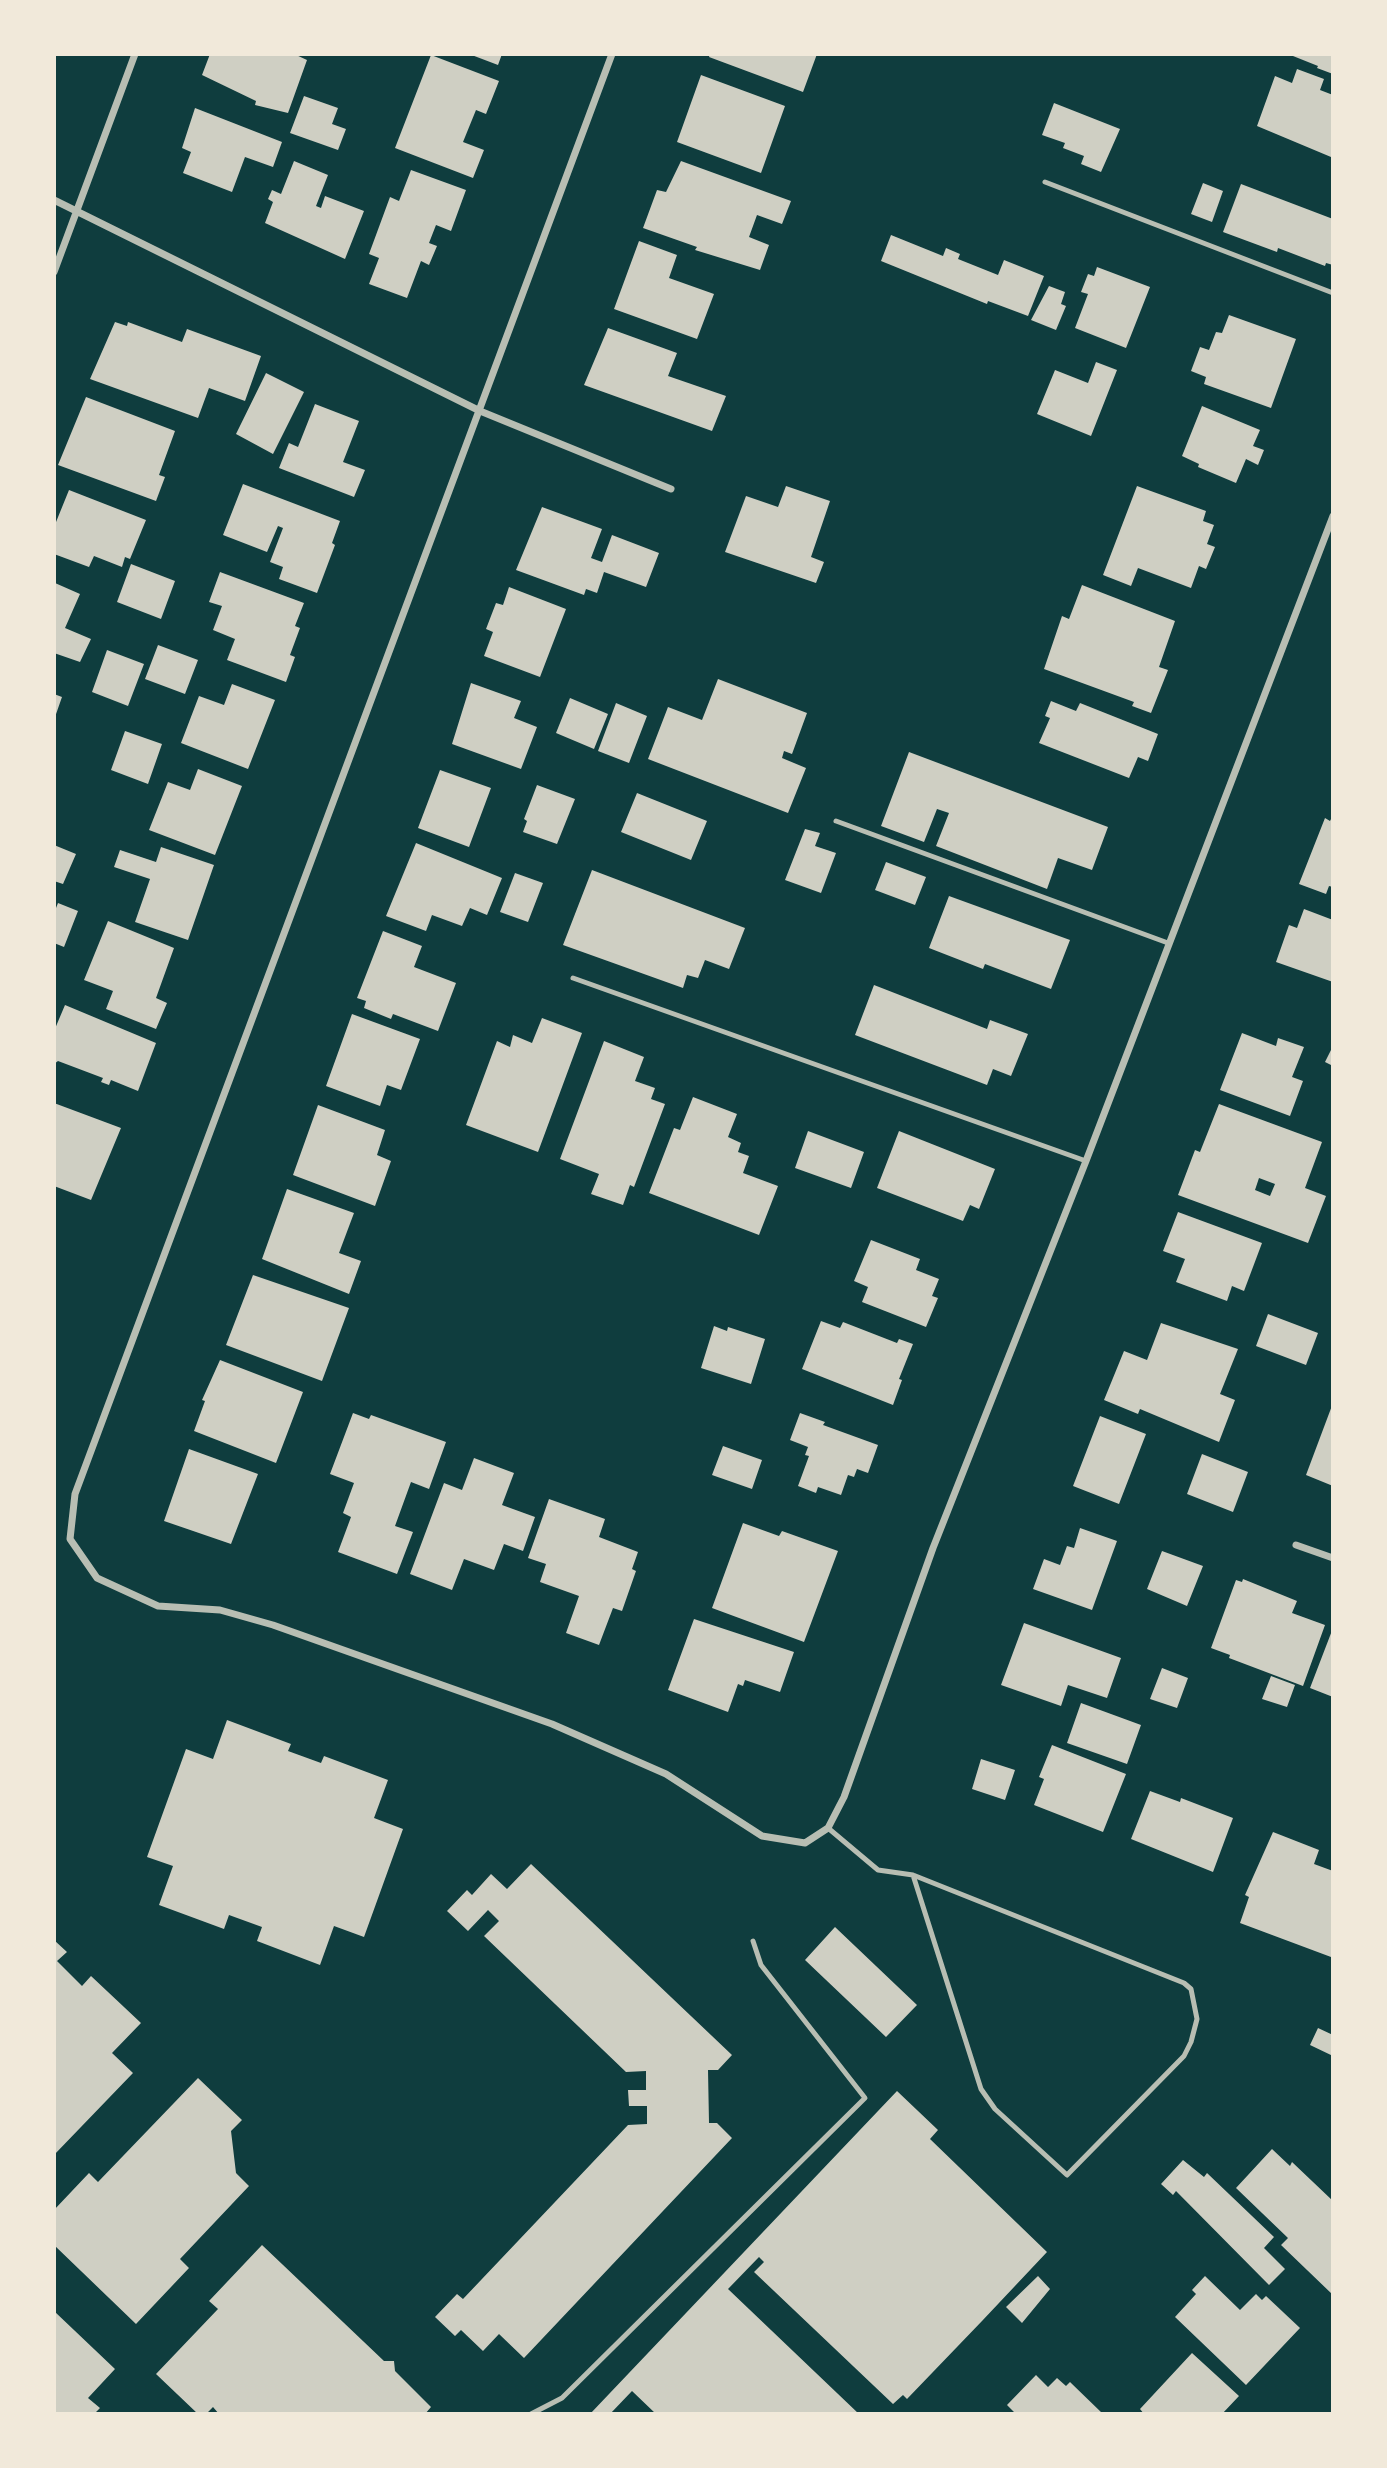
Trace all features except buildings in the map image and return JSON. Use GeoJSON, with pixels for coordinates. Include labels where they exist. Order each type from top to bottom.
{"type":"FeatureCollection","features":[{"type":"Feature","properties":{"kind":"street"},"geometry":{"type":"LineString","coordinates":[[54,272],[135,54]]}},
{"type":"Feature","properties":{"kind":"street"},"geometry":{"type":"LineString","coordinates":[[612,54],[75,1494],[70,1539],[97,1578],[158,1606],[220,1610],[349,1650],[552,1724],[666,1774],[762,1836],[805,1843],[828,1828],[844,1797],[933,1548],[1086,1161],[1333,516]]}},
{"type":"Feature","properties":{"kind":"street"},"geometry":{"type":"LineString","coordinates":[[54,200],[480,411],[671,489]]}},
{"type":"Feature","properties":{"kind":"street"},"geometry":{"type":"LineString","coordinates":[[1296,1545],[1333,1558]]}},
{"type":"Feature","properties":{"kind":"lane"},"geometry":{"type":"LineString","coordinates":[[1045,182],[1333,293]]}},
{"type":"Feature","properties":{"kind":"lane"},"geometry":{"type":"LineString","coordinates":[[836,821],[1168,943]]}},
{"type":"Feature","properties":{"kind":"lane"},"geometry":{"type":"LineString","coordinates":[[573,978],[1086,1161]]}},
{"type":"Feature","properties":{"kind":"lane"},"geometry":{"type":"LineString","coordinates":[[828,1828],[878,1870],[913,1874],[1184,1983],[1195,1998],[1197,2019],[1192,2042],[1184,2056],[1067,2175],[995,2109],[981,2089],[913,1874]]}},
{"type":"Feature","properties":{"kind":"lane"},"geometry":{"type":"LineString","coordinates":[[531,2414],[562,2398],[865,2098],[761,1965],[753,1941]]}}]}
